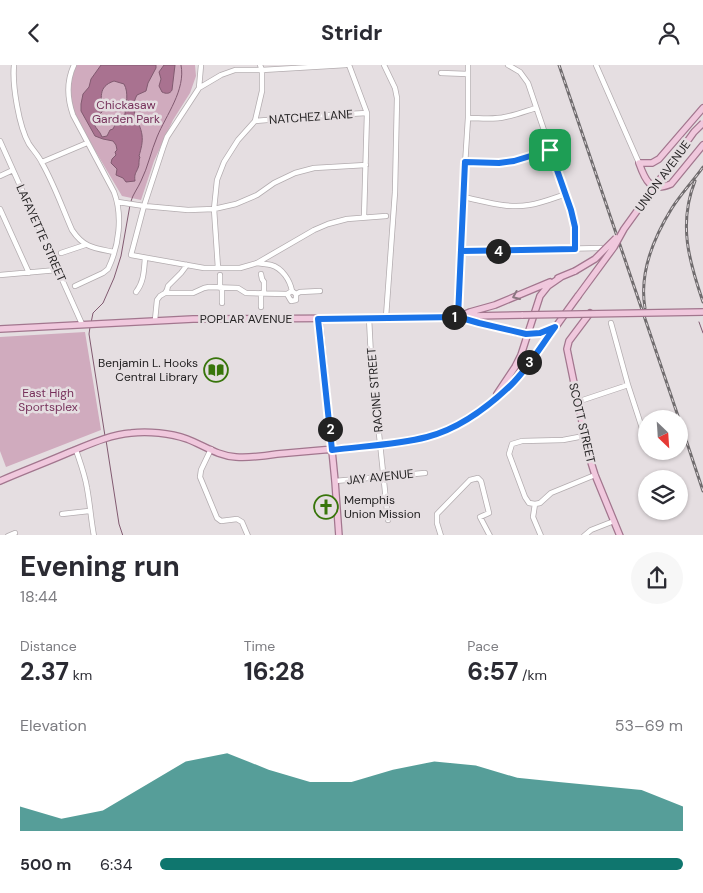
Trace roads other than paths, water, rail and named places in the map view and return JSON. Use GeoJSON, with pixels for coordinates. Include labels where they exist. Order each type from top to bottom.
{"type":"FeatureCollection","features":[{"type":"Feature","properties":{"kind":"main road"},"geometry":{"type":"LineString","coordinates":[[703,108],[656,162],[648,164],[639,163],[645,180],[653,186],[671,184],[703,145]]}},
{"type":"Feature","properties":{"kind":"main road","name":"UNION AVENUE"},"geometry":{"type":"LineString","coordinates":[[458,317],[470,311],[495,305],[575,271],[600,255],[624,229],[703,123]]}},
{"type":"Feature","properties":{"kind":"main road","name":"UNION AVENUE"},"geometry":{"type":"LineString","coordinates":[[0,481],[102,439],[131,433],[150,432],[168,434],[235,457],[332,450],[408,441],[428,437],[451,429],[475,415],[511,385],[614,247],[624,229]]}},
{"type":"Feature","properties":{"kind":"main road"},"geometry":{"type":"LineString","coordinates":[[494,399],[521,355],[540,296],[548,286],[561,277]]}},
{"type":"Feature","properties":{"kind":"main road","name":"POPLAR AVENUE"},"geometry":{"type":"LineString","coordinates":[[0,329],[193,319],[318,319],[703,312]]}},
{"type":"Feature","properties":{"kind":"main road","name":"SCOTT STREET"},"geometry":{"type":"LineString","coordinates":[[590,313],[569,341],[567,349],[588,456],[620,535]]}},
{"type":"Feature","properties":{"kind":"main road"},"geometry":{"type":"LineString","coordinates":[[458,317],[526,334],[540,333],[555,327]]}},
{"type":"Feature","properties":{"kind":"main road"},"geometry":{"type":"LineString","coordinates":[[318,319],[339,535]]}},
{"type":"Feature","properties":{"kind":"street"},"geometry":{"type":"LineString","coordinates":[[14,65],[14,86],[23,129],[29,143],[42,162],[72,230],[85,245],[114,252]]}},
{"type":"Feature","properties":{"kind":"street"},"geometry":{"type":"LineString","coordinates":[[74,65],[68,87],[69,104],[118,202],[119,223],[114,252],[108,269],[75,286]]}},
{"type":"Feature","properties":{"kind":"street"},"geometry":{"type":"LineString","coordinates":[[200,88],[201,65]]}},
{"type":"Feature","properties":{"kind":"street"},"geometry":{"type":"LineString","coordinates":[[364,217],[367,113],[347,65],[261,67],[235,70],[221,75],[200,88],[167,137],[144,206],[131,255],[204,268],[240,268],[257,263],[323,226],[343,219],[386,215]]}},
{"type":"Feature","properties":{"kind":"street"},"geometry":{"type":"LineString","coordinates":[[384,65],[395,88],[397,98],[395,192],[386,317]]}},
{"type":"Feature","properties":{"kind":"street"},"geometry":{"type":"LineString","coordinates":[[458,317],[468,118],[468,65]]}},
{"type":"Feature","properties":{"kind":"street"},"geometry":{"type":"LineString","coordinates":[[508,65],[520,72],[528,83],[566,194],[575,227],[575,249]]}},
{"type":"Feature","properties":{"kind":"street"},"geometry":{"type":"LineString","coordinates":[[596,65],[639,163]]}},
{"type":"Feature","properties":{"kind":"street"},"geometry":{"type":"LineString","coordinates":[[218,269],[214,209],[217,180],[224,162],[238,140],[255,121],[262,91],[261,67]]}},
{"type":"Feature","properties":{"kind":"street"},"geometry":{"type":"LineString","coordinates":[[441,73],[468,74]]}},
{"type":"Feature","properties":{"kind":"street"},"geometry":{"type":"LineString","coordinates":[[468,118],[504,118],[536,108]]}},
{"type":"Feature","properties":{"kind":"street","name":"NATCHEZ LANE"},"geometry":{"type":"LineString","coordinates":[[255,121],[367,113]]}},
{"type":"Feature","properties":{"kind":"street","name":"LAFAYETTE STREET"},"geometry":{"type":"LineString","coordinates":[[0,141],[82,324]]}},
{"type":"Feature","properties":{"kind":"street"},"geometry":{"type":"LineString","coordinates":[[42,162],[87,143]]}},
{"type":"Feature","properties":{"kind":"street"},"geometry":{"type":"LineString","coordinates":[[465,162],[499,163],[514,161],[550,150]]}},
{"type":"Feature","properties":{"kind":"street"},"geometry":{"type":"LineString","coordinates":[[118,202],[188,210],[214,209],[236,204],[257,195],[274,183],[295,173],[314,168],[366,165]]}},
{"type":"Feature","properties":{"kind":"street"},"geometry":{"type":"LineString","coordinates":[[0,176],[13,170]]}},
{"type":"Feature","properties":{"kind":"street"},"geometry":{"type":"LineString","coordinates":[[463,197],[510,206],[528,206],[566,194]]}},
{"type":"Feature","properties":{"kind":"street"},"geometry":{"type":"LineString","coordinates":[[0,209],[28,273]]}},
{"type":"Feature","properties":{"kind":"street"},"geometry":{"type":"LineString","coordinates":[[61,253],[85,245]]}},
{"type":"Feature","properties":{"kind":"street"},"geometry":{"type":"LineString","coordinates":[[461,251],[601,248]]}},
{"type":"Feature","properties":{"kind":"street"},"geometry":{"type":"LineString","coordinates":[[136,291],[141,286],[146,258]]}},
{"type":"Feature","properties":{"kind":"street"},"geometry":{"type":"LineString","coordinates":[[257,263],[272,265],[282,271],[292,293]]}},
{"type":"Feature","properties":{"kind":"street"},"geometry":{"type":"LineString","coordinates":[[165,293],[168,286],[187,265]]}},
{"type":"Feature","properties":{"kind":"street"},"geometry":{"type":"LineString","coordinates":[[0,275],[58,270]]}},
{"type":"Feature","properties":{"kind":"street"},"geometry":{"type":"LineString","coordinates":[[261,274],[264,282],[261,307]]}},
{"type":"Feature","properties":{"kind":"street"},"geometry":{"type":"LineString","coordinates":[[220,275],[222,303]]}},
{"type":"Feature","properties":{"kind":"street"},"geometry":{"type":"LineString","coordinates":[[155,320],[156,301],[165,293],[193,293],[204,288],[238,288],[246,293],[320,291]]}},
{"type":"Feature","properties":{"kind":"street","name":"RACINE STREET"},"geometry":{"type":"LineString","coordinates":[[369,318],[388,521]]}},
{"type":"Feature","properties":{"kind":"street"},"geometry":{"type":"LineString","coordinates":[[611,323],[638,416]]}},
{"type":"Feature","properties":{"kind":"street"},"geometry":{"type":"LineString","coordinates":[[577,402],[628,385]]}},
{"type":"Feature","properties":{"kind":"street"},"geometry":{"type":"LineString","coordinates":[[584,436],[562,440],[522,441],[512,444],[509,455],[529,503],[540,503],[551,493],[595,475]]}},
{"type":"Feature","properties":{"kind":"street"},"geometry":{"type":"LineString","coordinates":[[211,449],[201,470],[200,477],[213,509],[221,521],[237,519],[242,522],[248,535]]}},
{"type":"Feature","properties":{"kind":"street"},"geometry":{"type":"LineString","coordinates":[[76,450],[84,472],[94,535]]}},
{"type":"Feature","properties":{"kind":"street","name":"JAY AVENUE"},"geometry":{"type":"LineString","coordinates":[[335,481],[425,473]]}},
{"type":"Feature","properties":{"kind":"street"},"geometry":{"type":"LineString","coordinates":[[441,535],[437,523],[437,514],[470,480],[478,478],[481,481],[490,513],[480,517],[490,535]]}},
{"type":"Feature","properties":{"kind":"street"},"geometry":{"type":"LineString","coordinates":[[535,504],[533,517],[541,535]]}},
{"type":"Feature","properties":{"kind":"street"},"geometry":{"type":"LineString","coordinates":[[62,515],[89,511]]}},
{"type":"Feature","properties":{"kind":"street"},"geometry":{"type":"LineString","coordinates":[[584,535],[591,530],[614,521]]}},
{"type":"Feature","properties":{"kind":"street"},"geometry":{"type":"LineString","coordinates":[[8,535],[15,533]]}},
{"type":"Feature","properties":{"kind":"waterway"},"geometry":{"type":"LineString","coordinates":[[131,201],[140,184],[157,137],[178,93],[181,84],[181,65]]}},
{"type":"Feature","properties":{"kind":"waterway"},"geometry":{"type":"LineString","coordinates":[[91,323],[93,313],[103,303],[114,278],[121,256],[130,205]]}},
{"type":"Feature","properties":{"kind":"waterway"},"geometry":{"type":"LineString","coordinates":[[699,322],[703,333]]}},
{"type":"Feature","properties":{"kind":"waterway"},"geometry":{"type":"LineString","coordinates":[[90,327],[89,334],[105,436]]}},
{"type":"Feature","properties":{"kind":"waterway"},"geometry":{"type":"LineString","coordinates":[[106,440],[119,524],[123,535]]}},
{"type":"Feature","properties":{"kind":"railway"},"geometry":{"type":"LineString","coordinates":[[559,65],[676,410]]}},
{"type":"Feature","properties":{"kind":"railway"},"geometry":{"type":"LineString","coordinates":[[645,308],[644,282],[654,243],[672,208],[703,167]]}},
{"type":"Feature","properties":{"kind":"railway"},"geometry":{"type":"LineString","coordinates":[[695,181],[687,212],[686,227],[693,272],[703,302]]}},
{"type":"Feature","properties":{"kind":"railway"},"geometry":{"type":"LineString","coordinates":[[688,446],[703,491]]}},
{"type":"Feature","properties":{"kind":"place","name":"Benjamin L. Hooks Central Library"},"geometry":{"type":"Point","coordinates":[216,370]}},
{"type":"Feature","properties":{"kind":"place","name":"Memphis Union Mission"},"geometry":{"type":"Point","coordinates":[326,507]}},
{"type":"Feature","properties":{"kind":"park label","name":"Chickasaw Garden Park"},"geometry":{"type":"Point","coordinates":[126,112]}},
{"type":"Feature","properties":{"kind":"park label","name":"East High Sportsplex"},"geometry":{"type":"Point","coordinates":[48,400]}}]}
